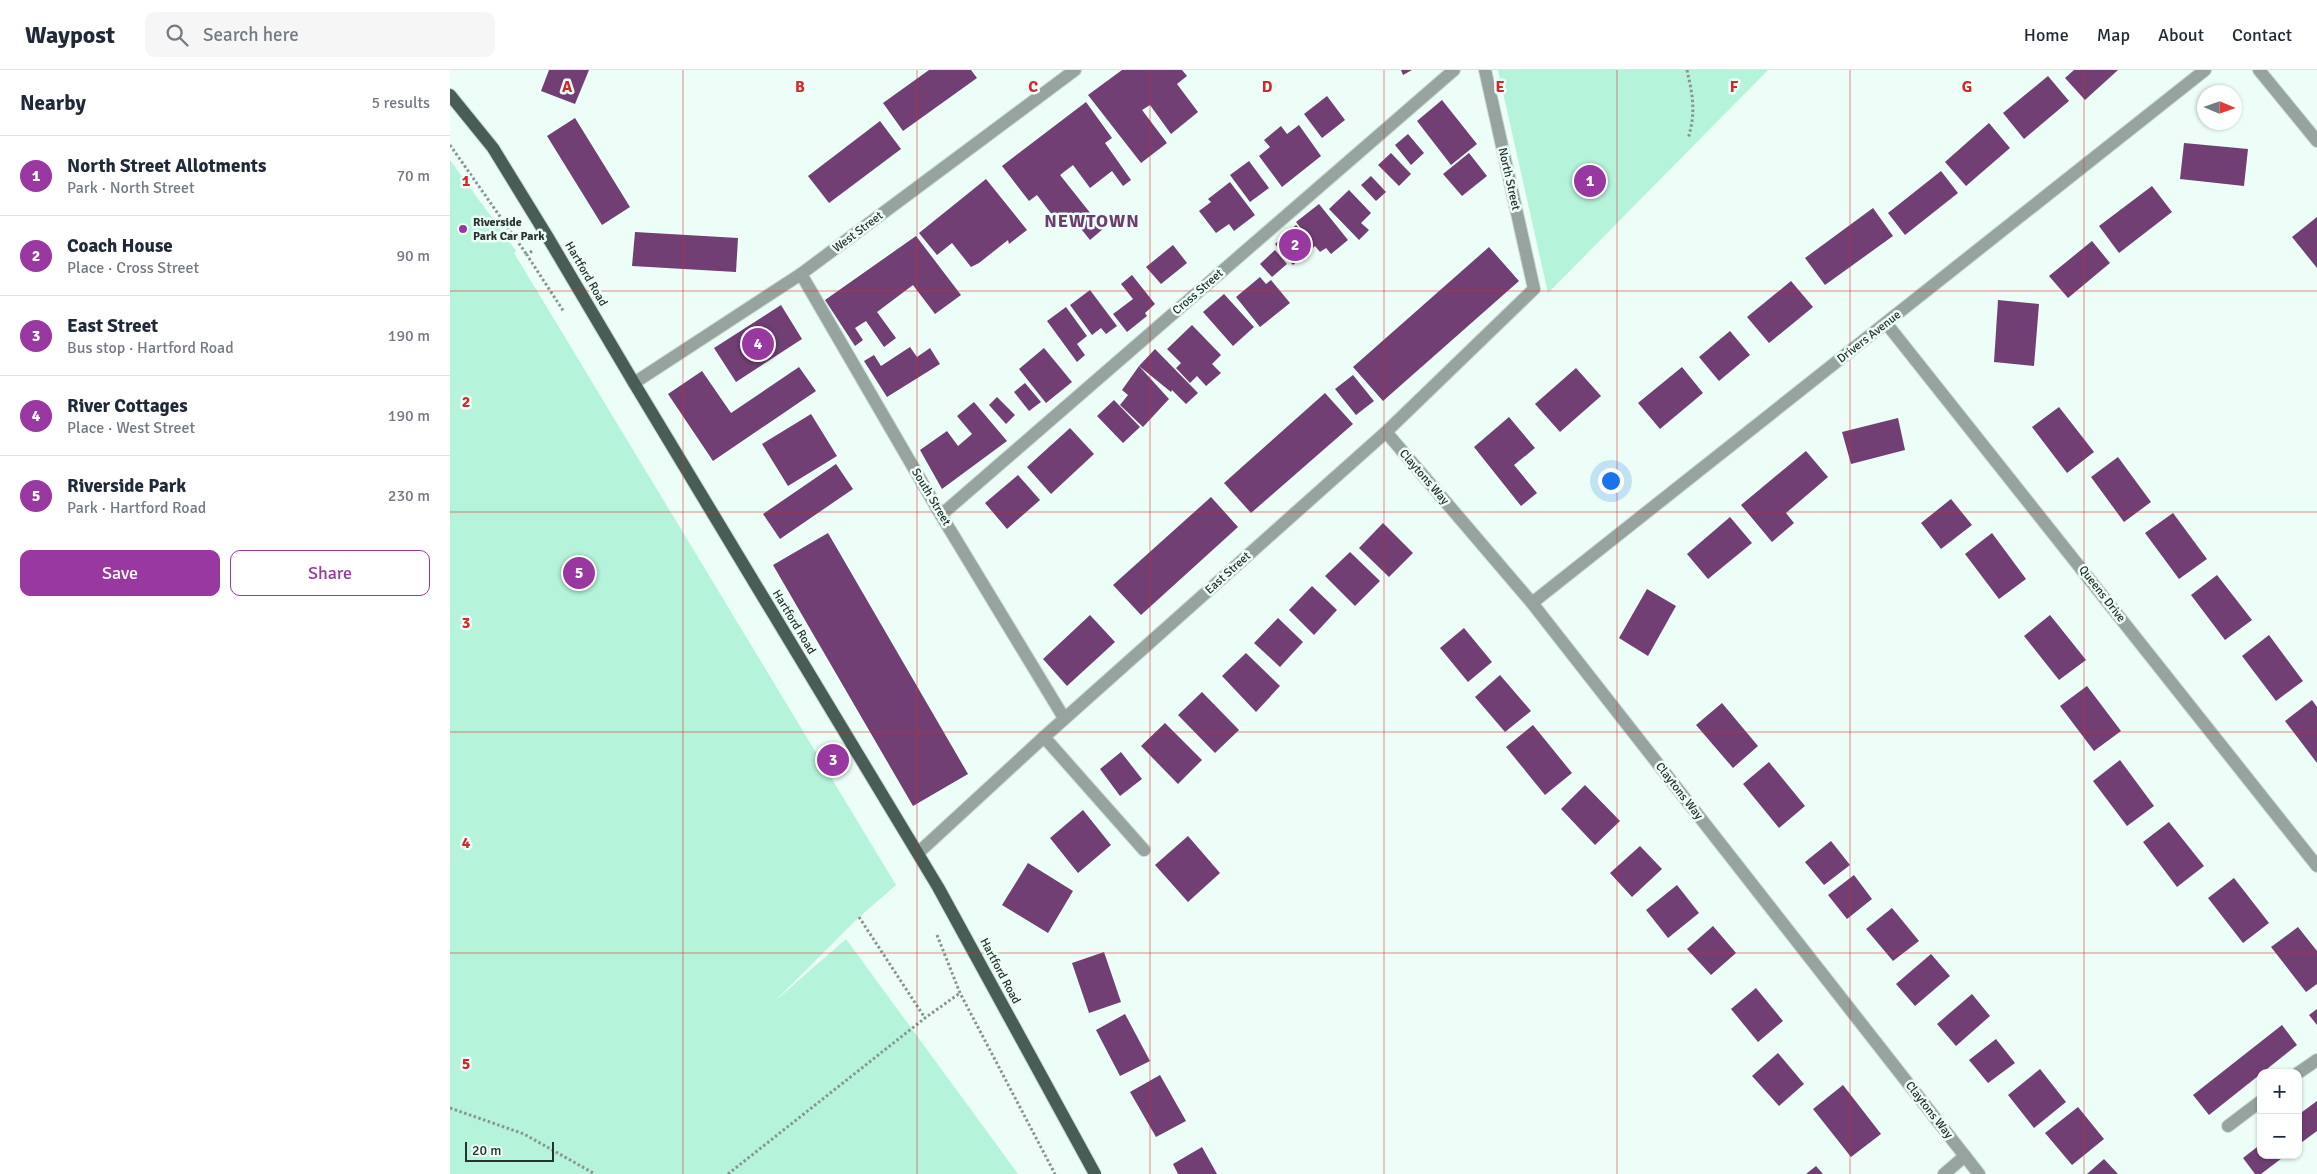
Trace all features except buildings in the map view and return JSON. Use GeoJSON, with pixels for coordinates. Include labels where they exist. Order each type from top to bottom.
{"type":"FeatureCollection","features":[{"type":"Feature","properties":{"kind":"main road","name":"Hartford Road"},"geometry":{"type":"LineString","coordinates":[[450,95],[493,148],[918,854],[1095,1174]]}},
{"type":"Feature","properties":{"kind":"street","name":"West Street"},"geometry":{"type":"LineString","coordinates":[[634,383],[801,274],[1075,70]]}},
{"type":"Feature","properties":{"kind":"street","name":"Cross Street"},"geometry":{"type":"LineString","coordinates":[[941,515],[1454,70]]}},
{"type":"Feature","properties":{"kind":"street","name":"North Street"},"geometry":{"type":"LineString","coordinates":[[1485,70],[1534,289]]}},
{"type":"Feature","properties":{"kind":"street","name":"Drivers Avenue"},"geometry":{"type":"LineString","coordinates":[[1532,603],[2206,70]]}},
{"type":"Feature","properties":{"kind":"street"},"geometry":{"type":"LineString","coordinates":[[2260,70],[2317,142]]}},
{"type":"Feature","properties":{"kind":"street","name":"South Street"},"geometry":{"type":"LineString","coordinates":[[801,274],[941,515],[1064,718]]}},
{"type":"Feature","properties":{"kind":"street","name":"East Street"},"geometry":{"type":"LineString","coordinates":[[918,854],[1064,718],[1386,432],[1534,289]]}},
{"type":"Feature","properties":{"kind":"street","name":"Queens Drive"},"geometry":{"type":"LineString","coordinates":[[1886,323],[2317,866]]}},
{"type":"Feature","properties":{"kind":"street","name":"Claytons Way"},"geometry":{"type":"LineString","coordinates":[[1386,432],[1532,603],[1979,1174]]}},
{"type":"Feature","properties":{"kind":"street"},"geometry":{"type":"LineString","coordinates":[[1044,737],[1144,850]]}},
{"type":"Feature","properties":{"kind":"street"},"geometry":{"type":"LineString","coordinates":[[2302,1070],[2317,1060]]}},
{"type":"Feature","properties":{"kind":"street"},"geometry":{"type":"LineString","coordinates":[[2228,1126],[2257,1104]]}},
{"type":"Feature","properties":{"kind":"street"},"geometry":{"type":"LineString","coordinates":[[1944,1174],[1966,1156]]}},
{"type":"Feature","properties":{"kind":"path"},"geometry":{"type":"LineString","coordinates":[[1686,70],[1693,101],[1693,121],[1688,139]]}},
{"type":"Feature","properties":{"kind":"path"},"geometry":{"type":"LineString","coordinates":[[450,145],[527,255]]}},
{"type":"Feature","properties":{"kind":"path"},"geometry":{"type":"LineString","coordinates":[[858,918],[925,1018]]}},
{"type":"Feature","properties":{"kind":"path"},"geometry":{"type":"LineString","coordinates":[[935,928],[960,993],[1055,1174]]}},
{"type":"Feature","properties":{"kind":"path"},"geometry":{"type":"LineString","coordinates":[[728,1174],[925,1018],[960,993]]}},
{"type":"Feature","properties":{"kind":"path"},"geometry":{"type":"LineString","coordinates":[[450,1108],[524,1134],[594,1174]]}},
{"type":"Feature","properties":{"kind":"green space"},"geometry":{"type":"Polygon","coordinates":[[[1498,70],[1768,70],[1548,293],[1498,70]]]}},
{"type":"Feature","properties":{"kind":"green space"},"geometry":{"type":"Polygon","coordinates":[[[450,160],[516,251],[514,253],[896,885],[858,918],[774,1002],[846,939],[1018,1174],[450,1174],[450,160]]]}},
{"type":"Feature","properties":{"kind":"place","name":"North Street Allotments"},"geometry":{"type":"Point","coordinates":[1590,181]}},
{"type":"Feature","properties":{"kind":"place","name":"Riverside Park Car Park"},"geometry":{"type":"Point","coordinates":[463,229]}},
{"type":"Feature","properties":{"kind":"place","name":"Coach House"},"geometry":{"type":"Point","coordinates":[1295,245]}},
{"type":"Feature","properties":{"kind":"place","name":"River Cottages"},"geometry":{"type":"Point","coordinates":[758,344]}},
{"type":"Feature","properties":{"kind":"place","name":"Riverside Park"},"geometry":{"type":"Point","coordinates":[579,573]}},
{"type":"Feature","properties":{"kind":"place","name":"East Street"},"geometry":{"type":"Point","coordinates":[833,760]}},
{"type":"Feature","properties":{"kind":"district","name":"NEWTOWN"},"geometry":{"type":"Point","coordinates":[1092,221]}}]}
